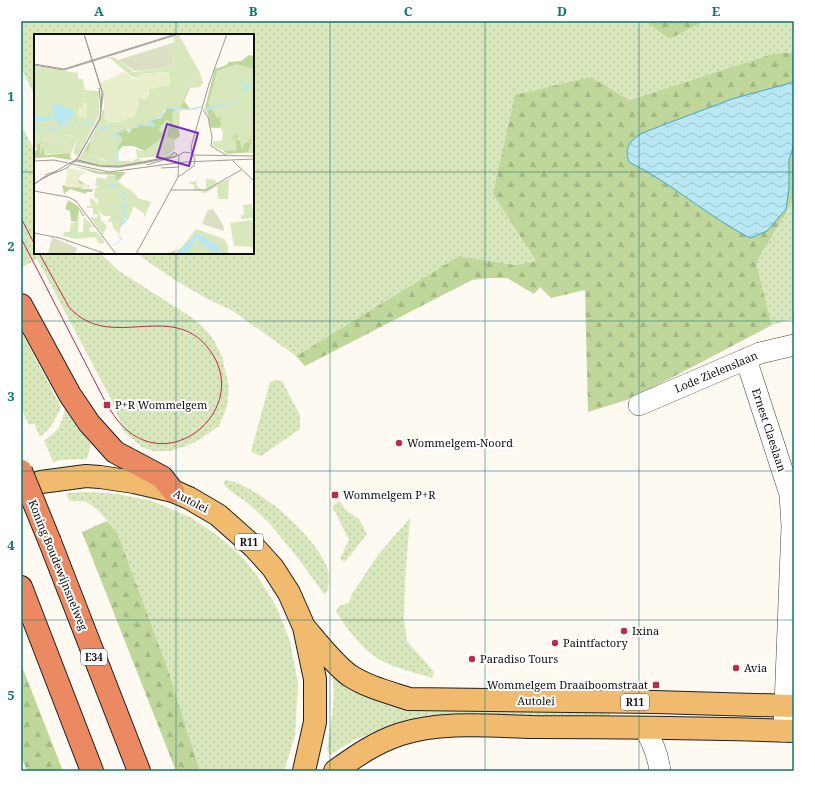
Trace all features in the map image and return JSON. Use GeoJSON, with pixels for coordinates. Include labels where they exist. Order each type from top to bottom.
{"type":"FeatureCollection","features":[{"type":"Feature","properties":{"kind":"highway"},"geometry":{"type":"LineString","coordinates":[[21,305],[70,394],[89,423],[114,452],[162,478],[173,491]]}},
{"type":"Feature","properties":{"kind":"highway","name":"Koning Boudewijnsnelweg"},"geometry":{"type":"LineString","coordinates":[[21,471],[139,771]]}},
{"type":"Feature","properties":{"kind":"highway"},"geometry":{"type":"LineString","coordinates":[[21,587],[92,771]]}},
{"type":"Feature","properties":{"kind":"main road","name":"Autolei"},"geometry":{"type":"LineString","coordinates":[[21,488],[41,482],[93,477],[134,482],[173,491],[189,498],[218,515],[254,547],[273,568],[289,593],[304,627],[315,679],[315,722],[304,771]]}},
{"type":"Feature","properties":{"kind":"main road","name":"Autolei"},"geometry":{"type":"LineString","coordinates":[[304,627],[348,674],[372,688],[409,698],[790,706]]}},
{"type":"Feature","properties":{"kind":"main road"},"geometry":{"type":"LineString","coordinates":[[335,771],[364,750],[387,739],[428,728],[455,726],[614,727],[789,731]]}},
{"type":"Feature","properties":{"kind":"street","name":"Lode Zielenslaan"},"geometry":{"type":"LineString","coordinates":[[639,405],[746,359],[794,345]]}},
{"type":"Feature","properties":{"kind":"street","name":"Ernest Claeslaan"},"geometry":{"type":"LineString","coordinates":[[746,359],[790,494],[793,527],[789,731]]}},
{"type":"Feature","properties":{"kind":"street"},"geometry":{"type":"LineString","coordinates":[[644,728],[658,757],[660,771]]}},
{"type":"Feature","properties":{"kind":"green space"},"geometry":{"type":"Polygon","coordinates":[[[21,21],[645,21],[669,39],[706,21],[794,21],[794,52],[772,54],[628,100],[591,77],[493,194],[536,261],[515,265],[459,256],[296,356],[233,311],[206,298],[175,280],[138,254],[254,254],[254,34],[34,34],[34,94],[21,68],[21,21]]]}},
{"type":"Feature","properties":{"kind":"green space"},"geometry":{"type":"Polygon","coordinates":[[[645,21],[706,21],[669,39],[645,21]]]}},
{"type":"Feature","properties":{"kind":"green space"},"geometry":{"type":"Polygon","coordinates":[[[794,52],[794,199],[756,263],[772,325],[633,398],[588,412],[585,290],[551,298],[540,287],[534,294],[507,278],[472,280],[305,366],[296,356],[459,256],[515,265],[536,261],[493,194],[515,95],[591,77],[629,100],[772,54],[794,52]]]}},
{"type":"Feature","properties":{"kind":"green space"},"geometry":{"type":"Polygon","coordinates":[[[21,124],[34,150],[34,254],[101,254],[119,271],[200,324],[212,337],[222,356],[229,387],[227,406],[219,426],[199,440],[170,451],[154,451],[143,448],[124,432],[111,399],[37,259],[21,268],[21,124]]]}},
{"type":"Feature","properties":{"kind":"green space"},"geometry":{"type":"Polygon","coordinates":[[[794,199],[794,319],[772,325],[756,263],[794,199]]]}},
{"type":"Feature","properties":{"kind":"green space"},"geometry":{"type":"Polygon","coordinates":[[[21,331],[61,407],[53,423],[40,437],[34,423],[29,425],[21,407],[21,331]]]}},
{"type":"Feature","properties":{"kind":"green space"},"geometry":{"type":"Polygon","coordinates":[[[276,380],[282,381],[300,415],[300,429],[261,456],[251,452],[270,382],[276,380]]]}},
{"type":"Feature","properties":{"kind":"green space"},"geometry":{"type":"Polygon","coordinates":[[[65,409],[78,429],[91,444],[87,459],[60,460],[53,462],[44,440],[53,434],[59,427],[65,409]]]}},
{"type":"Feature","properties":{"kind":"green space"},"geometry":{"type":"Polygon","coordinates":[[[226,480],[239,484],[253,491],[268,501],[283,512],[309,538],[328,570],[329,578],[326,593],[324,594],[298,558],[270,524],[249,504],[228,489],[223,483],[226,480]]]}},
{"type":"Feature","properties":{"kind":"green space"},"geometry":{"type":"Polygon","coordinates":[[[89,492],[118,494],[152,501],[190,517],[218,536],[240,555],[256,574],[276,606],[290,641],[298,684],[295,736],[284,771],[200,771],[168,670],[117,532],[97,509],[85,501],[69,501],[66,493],[89,492]]]}},
{"type":"Feature","properties":{"kind":"green space"},"geometry":{"type":"Polygon","coordinates":[[[340,501],[346,510],[359,519],[367,534],[345,562],[340,559],[349,540],[332,506],[340,501]]]}},
{"type":"Feature","properties":{"kind":"green space"},"geometry":{"type":"Polygon","coordinates":[[[410,518],[405,580],[404,619],[407,641],[434,672],[432,678],[397,667],[371,654],[349,631],[336,612],[339,606],[349,603],[352,594],[378,555],[410,518]]]}},
{"type":"Feature","properties":{"kind":"green space"},"geometry":{"type":"Polygon","coordinates":[[[107,521],[117,532],[168,670],[200,771],[176,771],[82,532],[107,521]]]}},
{"type":"Feature","properties":{"kind":"green space"},"geometry":{"type":"Polygon","coordinates":[[[21,664],[63,771],[27,771],[21,756],[21,664]]]}},
{"type":"Feature","properties":{"kind":"green space"},"geometry":{"type":"Polygon","coordinates":[[[332,672],[342,683],[610,710],[610,718],[411,722],[375,732],[354,740],[330,755],[327,750],[333,708],[334,691],[332,672]]]}},
{"type":"Feature","properties":{"kind":"water"},"geometry":{"type":"Polygon","coordinates":[[[794,82],[794,144],[789,160],[789,188],[786,209],[767,231],[750,238],[719,220],[645,170],[629,162],[627,152],[629,145],[642,133],[732,99],[794,82]]]}},
{"type":"Feature","properties":{"kind":"tram line"},"geometry":{"type":"LineString","coordinates":[[21,218],[34,243]]}},
{"type":"Feature","properties":{"kind":"tram line"},"geometry":{"type":"LineString","coordinates":[[21,238],[107,405],[116,419],[128,431],[147,441],[167,443],[185,439],[201,428],[214,413],[221,395],[221,375],[213,355],[198,338],[181,329],[162,326],[104,326],[86,320],[69,307],[40,254]]}},
{"type":"Feature","properties":{"kind":"place","name":"P+R Wommelgem"},"geometry":{"type":"Point","coordinates":[107,405]}},
{"type":"Feature","properties":{"kind":"place","name":"Wommelgem-Noord"},"geometry":{"type":"Point","coordinates":[399,443]}},
{"type":"Feature","properties":{"kind":"place","name":"Wommelgem P+R"},"geometry":{"type":"Point","coordinates":[335,495]}},
{"type":"Feature","properties":{"kind":"place","name":"Ixina"},"geometry":{"type":"Point","coordinates":[624,631]}},
{"type":"Feature","properties":{"kind":"place","name":"Paintfactory"},"geometry":{"type":"Point","coordinates":[555,643]}},
{"type":"Feature","properties":{"kind":"place","name":"Paradiso Tours"},"geometry":{"type":"Point","coordinates":[472,659]}},
{"type":"Feature","properties":{"kind":"place","name":"Avia"},"geometry":{"type":"Point","coordinates":[736,668]}},
{"type":"Feature","properties":{"kind":"place","name":"Wommelgem Draaiboomstraat"},"geometry":{"type":"Point","coordinates":[656,685]}}]}
